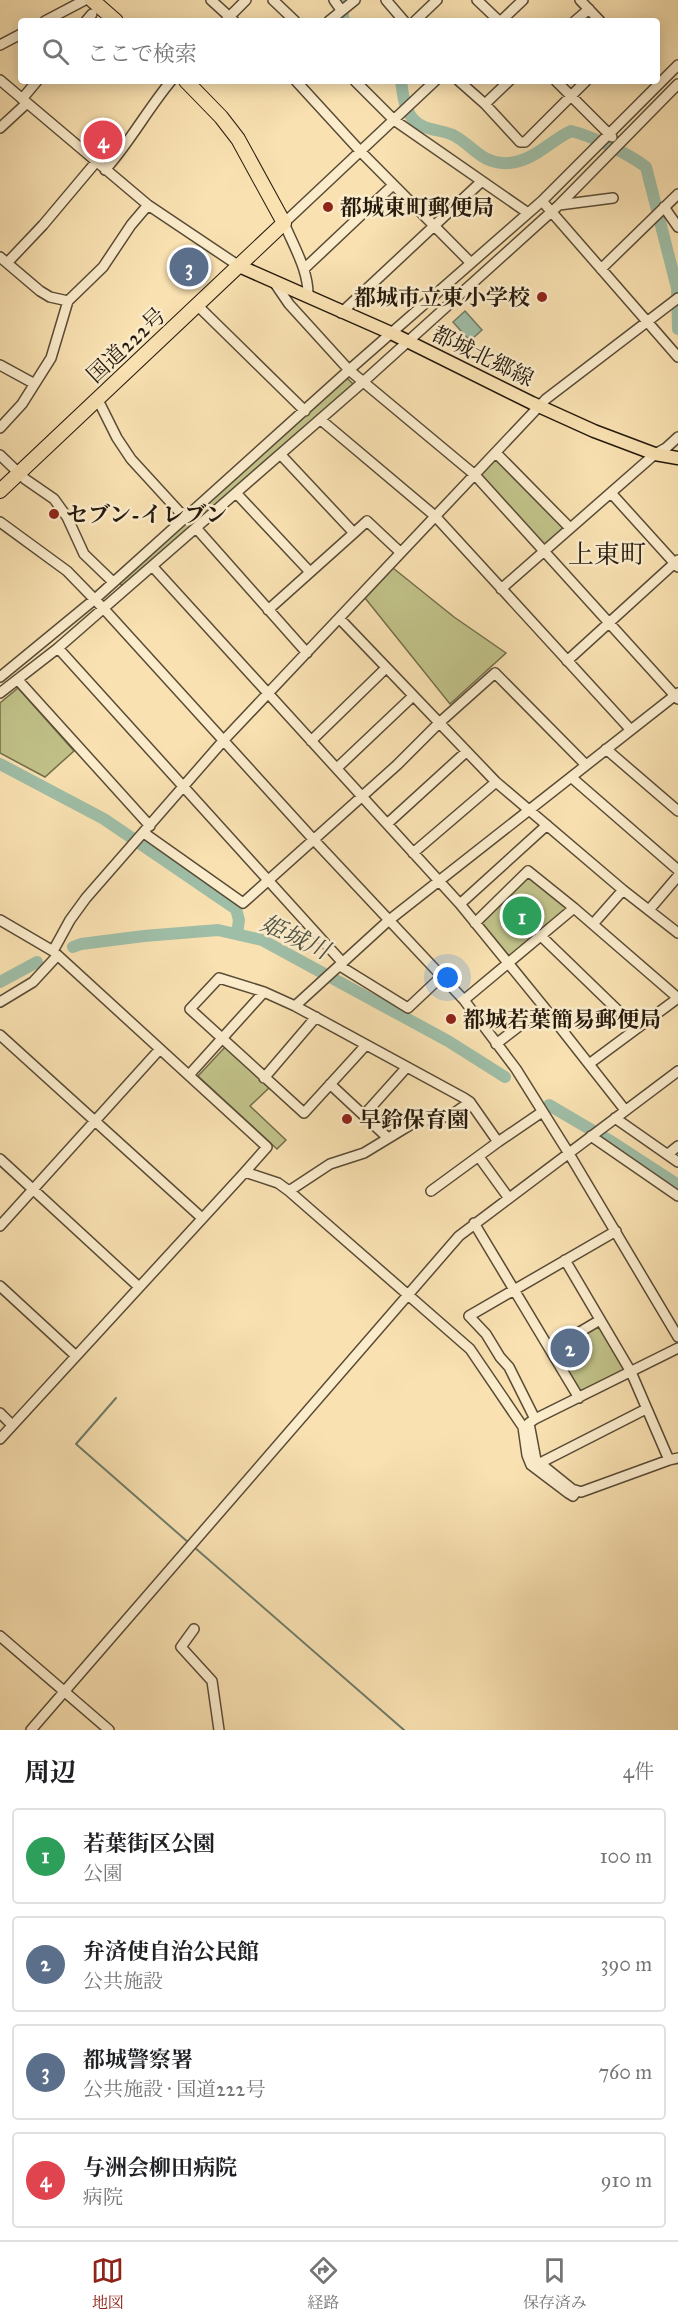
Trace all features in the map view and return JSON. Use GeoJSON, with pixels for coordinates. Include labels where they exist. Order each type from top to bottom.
{"type":"FeatureCollection","features":[{"type":"Feature","properties":{"kind":"highway"},"geometry":{"type":"LineString","coordinates":[[90,12],[107,18]]}},
{"type":"Feature","properties":{"kind":"highway"},"geometry":{"type":"LineString","coordinates":[[189,84],[221,117],[238,139],[284,223]]}},
{"type":"Feature","properties":{"kind":"highway","name":"国道222号"},"geometry":{"type":"LineString","coordinates":[[0,491],[284,223]]}},
{"type":"Feature","properties":{"kind":"main road","name":"都城北郷線"},"geometry":{"type":"LineString","coordinates":[[239,266],[341,313],[391,333],[539,407],[655,454],[678,458]]}},
{"type":"Feature","properties":{"kind":"street"},"geometry":{"type":"LineString","coordinates":[[54,18],[85,0]]}},
{"type":"Feature","properties":{"kind":"street"},"geometry":{"type":"LineString","coordinates":[[211,0],[227,18]]}},
{"type":"Feature","properties":{"kind":"street"},"geometry":{"type":"LineString","coordinates":[[231,18],[246,0]]}},
{"type":"Feature","properties":{"kind":"street"},"geometry":{"type":"LineString","coordinates":[[273,0],[292,18]]}},
{"type":"Feature","properties":{"kind":"street"},"geometry":{"type":"LineString","coordinates":[[334,0],[343,9]]}},
{"type":"Feature","properties":{"kind":"street"},"geometry":{"type":"LineString","coordinates":[[332,18],[355,0]]}},
{"type":"Feature","properties":{"kind":"street"},"geometry":{"type":"LineString","coordinates":[[386,0],[401,18]]}},
{"type":"Feature","properties":{"kind":"street"},"geometry":{"type":"LineString","coordinates":[[418,18],[437,0]]}},
{"type":"Feature","properties":{"kind":"street"},"geometry":{"type":"LineString","coordinates":[[477,0],[497,18]]}},
{"type":"Feature","properties":{"kind":"street"},"geometry":{"type":"LineString","coordinates":[[503,18],[523,0]]}},
{"type":"Feature","properties":{"kind":"street"},"geometry":{"type":"LineString","coordinates":[[580,0],[597,18]]}},
{"type":"Feature","properties":{"kind":"street"},"geometry":{"type":"LineString","coordinates":[[578,18],[589,9]]}},
{"type":"Feature","properties":{"kind":"street"},"geometry":{"type":"LineString","coordinates":[[0,45],[18,36]]}},
{"type":"Feature","properties":{"kind":"street"},"geometry":{"type":"LineString","coordinates":[[660,79],[678,65]]}},
{"type":"Feature","properties":{"kind":"street"},"geometry":{"type":"LineString","coordinates":[[0,80],[148,205],[239,266]]}},
{"type":"Feature","properties":{"kind":"street"},"geometry":{"type":"LineString","coordinates":[[0,693],[105,609],[197,529],[559,204],[619,142],[676,90],[660,82]]}},
{"type":"Feature","properties":{"kind":"street"},"geometry":{"type":"LineString","coordinates":[[0,128],[24,101],[35,84]]}},
{"type":"Feature","properties":{"kind":"street"},"geometry":{"type":"LineString","coordinates":[[105,170],[129,142],[169,84]]}},
{"type":"Feature","properties":{"kind":"street"},"geometry":{"type":"LineString","coordinates":[[299,84],[361,152],[471,263]]}},
{"type":"Feature","properties":{"kind":"street"},"geometry":{"type":"LineString","coordinates":[[358,84],[397,117],[528,213]]}},
{"type":"Feature","properties":{"kind":"street"},"geometry":{"type":"LineString","coordinates":[[308,297],[309,286],[284,223],[432,84]]}},
{"type":"Feature","properties":{"kind":"street"},"geometry":{"type":"LineString","coordinates":[[462,84],[485,104],[520,142],[525,142],[583,84]]}},
{"type":"Feature","properties":{"kind":"street"},"geometry":{"type":"LineString","coordinates":[[485,104],[506,84]]}},
{"type":"Feature","properties":{"kind":"street"},"geometry":{"type":"LineString","coordinates":[[559,84],[609,135],[619,142]]}},
{"type":"Feature","properties":{"kind":"street"},"geometry":{"type":"LineString","coordinates":[[0,677],[95,599],[349,370],[542,201],[609,135],[655,84]]}},
{"type":"Feature","properties":{"kind":"street"},"geometry":{"type":"LineString","coordinates":[[68,301],[50,297],[40,291],[3,260],[43,225],[96,162]]}},
{"type":"Feature","properties":{"kind":"street"},"geometry":{"type":"LineString","coordinates":[[341,313],[482,181]]}},
{"type":"Feature","properties":{"kind":"street"},"geometry":{"type":"LineString","coordinates":[[303,269],[393,185]]}},
{"type":"Feature","properties":{"kind":"street"},"geometry":{"type":"LineString","coordinates":[[601,268],[678,194]]}},
{"type":"Feature","properties":{"kind":"street"},"geometry":{"type":"LineString","coordinates":[[559,204],[613,198]]}},
{"type":"Feature","properties":{"kind":"street"},"geometry":{"type":"LineString","coordinates":[[542,201],[678,357]]}},
{"type":"Feature","properties":{"kind":"street"},"geometry":{"type":"LineString","coordinates":[[0,428],[22,404],[54,352],[68,301],[103,267],[131,225],[148,205]]}},
{"type":"Feature","properties":{"kind":"street"},"geometry":{"type":"LineString","coordinates":[[664,207],[678,227]]}},
{"type":"Feature","properties":{"kind":"street"},"geometry":{"type":"LineString","coordinates":[[274,282],[289,304],[349,370],[475,475],[677,696],[630,729],[388,921],[295,1006]]}},
{"type":"Feature","properties":{"kind":"street"},"geometry":{"type":"LineString","coordinates":[[0,1002],[33,982],[55,954],[76,910],[223,741],[546,399],[676,300]]}},
{"type":"Feature","properties":{"kind":"street"},"geometry":{"type":"LineString","coordinates":[[198,306],[305,411]]}},
{"type":"Feature","properties":{"kind":"street"},"geometry":{"type":"LineString","coordinates":[[0,365],[33,383]]}},
{"type":"Feature","properties":{"kind":"street"},"geometry":{"type":"LineString","coordinates":[[99,400],[117,438],[131,459],[185,518]]}},
{"type":"Feature","properties":{"kind":"street"},"geometry":{"type":"LineString","coordinates":[[321,420],[435,516],[630,729]]}},
{"type":"Feature","properties":{"kind":"street"},"geometry":{"type":"LineString","coordinates":[[501,589],[655,454],[678,437]]}},
{"type":"Feature","properties":{"kind":"street"},"geometry":{"type":"LineString","coordinates":[[496,453],[570,528]]}},
{"type":"Feature","properties":{"kind":"street"},"geometry":{"type":"LineString","coordinates":[[0,455],[19,473],[54,499],[67,517],[84,554],[113,582]]}},
{"type":"Feature","properties":{"kind":"street"},"geometry":{"type":"LineString","coordinates":[[281,455],[354,533]]}},
{"type":"Feature","properties":{"kind":"street"},"geometry":{"type":"LineString","coordinates":[[237,494],[310,572]]}},
{"type":"Feature","properties":{"kind":"street"},"geometry":{"type":"LineString","coordinates":[[567,661],[677,563],[612,494]]}},
{"type":"Feature","properties":{"kind":"street"},"geometry":{"type":"LineString","coordinates":[[268,610],[367,521],[400,552]]}},
{"type":"Feature","properties":{"kind":"street"},"geometry":{"type":"LineString","coordinates":[[0,522],[67,571],[105,609],[388,921],[464,1000],[516,1069],[677,1332]]}},
{"type":"Feature","properties":{"kind":"street"},"geometry":{"type":"LineString","coordinates":[[197,529],[307,653]]}},
{"type":"Feature","properties":{"kind":"street"},"geometry":{"type":"LineString","coordinates":[[153,567],[460,904],[625,1110]]}},
{"type":"Feature","properties":{"kind":"street"},"geometry":{"type":"LineString","coordinates":[[339,618],[495,782],[623,890],[678,933]]}},
{"type":"Feature","properties":{"kind":"street"},"geometry":{"type":"LineString","coordinates":[[58,648],[342,964],[408,1008],[442,976]]}},
{"type":"Feature","properties":{"kind":"street"},"geometry":{"type":"LineString","coordinates":[[311,741],[386,668]]}},
{"type":"Feature","properties":{"kind":"street"},"geometry":{"type":"LineString","coordinates":[[18,680],[144,832],[243,903],[397,765],[439,723],[495,673],[586,765]]}},
{"type":"Feature","properties":{"kind":"street"},"geometry":{"type":"LineString","coordinates":[[337,768],[413,696]]}},
{"type":"Feature","properties":{"kind":"street"},"geometry":{"type":"LineString","coordinates":[[606,750],[678,811]]}},
{"type":"Feature","properties":{"kind":"street"},"geometry":{"type":"LineString","coordinates":[[387,824],[466,752]]}},
{"type":"Feature","properties":{"kind":"street"},"geometry":{"type":"LineString","coordinates":[[571,777],[678,870]]}},
{"type":"Feature","properties":{"kind":"street"},"geometry":{"type":"LineString","coordinates":[[413,853],[495,782]]}},
{"type":"Feature","properties":{"kind":"street"},"geometry":{"type":"LineString","coordinates":[[460,904],[547,825]]}},
{"type":"Feature","properties":{"kind":"street"},"geometry":{"type":"LineString","coordinates":[[475,923],[528,871],[678,998],[589,1064]]}},
{"type":"Feature","properties":{"kind":"street"},"geometry":{"type":"LineString","coordinates":[[649,910],[678,876]]}},
{"type":"Feature","properties":{"kind":"street"},"geometry":{"type":"LineString","coordinates":[[592,924],[623,890]]}},
{"type":"Feature","properties":{"kind":"street"},"geometry":{"type":"LineString","coordinates":[[464,1000],[573,908]]}},
{"type":"Feature","properties":{"kind":"street"},"geometry":{"type":"LineString","coordinates":[[0,920],[55,954],[267,1147],[0,1439]]}},
{"type":"Feature","properties":{"kind":"street"},"geometry":{"type":"LineString","coordinates":[[540,935],[636,1028]]}},
{"type":"Feature","properties":{"kind":"street"},"geometry":{"type":"LineString","coordinates":[[366,1045],[304,1113],[190,1009],[219,978],[264,992],[316,1017],[470,1102],[498,1142]]}},
{"type":"Feature","properties":{"kind":"street"},"geometry":{"type":"LineString","coordinates":[[189,1076],[264,992]]}},
{"type":"Feature","properties":{"kind":"street"},"geometry":{"type":"LineString","coordinates":[[496,1044],[544,1007]]}},
{"type":"Feature","properties":{"kind":"street"},"geometry":{"type":"LineString","coordinates":[[264,1078],[316,1017]]}},
{"type":"Feature","properties":{"kind":"street"},"geometry":{"type":"LineString","coordinates":[[0,1035],[202,1218]]}},
{"type":"Feature","properties":{"kind":"street"},"geometry":{"type":"LineString","coordinates":[[0,1226],[160,1049]]}},
{"type":"Feature","properties":{"kind":"street"},"geometry":{"type":"LineString","coordinates":[[364,1115],[407,1067]]}},
{"type":"Feature","properties":{"kind":"street"},"geometry":{"type":"LineString","coordinates":[[31,1730],[459,1236],[678,1071]]}},
{"type":"Feature","properties":{"kind":"street"},"geometry":{"type":"LineString","coordinates":[[330,1084],[388,1138]]}},
{"type":"Feature","properties":{"kind":"street"},"geometry":{"type":"LineString","coordinates":[[289,1191],[330,1164],[364,1153],[415,1122],[450,1116],[470,1102]]}},
{"type":"Feature","properties":{"kind":"street"},"geometry":{"type":"LineString","coordinates":[[431,1191],[542,1112]]}},
{"type":"Feature","properties":{"kind":"street"},"geometry":{"type":"LineString","coordinates":[[614,1118],[678,1162]]}},
{"type":"Feature","properties":{"kind":"street"},"geometry":{"type":"LineString","coordinates":[[593,1135],[678,1196]]}},
{"type":"Feature","properties":{"kind":"street"},"geometry":{"type":"LineString","coordinates":[[668,1154],[678,1146]]}},
{"type":"Feature","properties":{"kind":"street"},"geometry":{"type":"LineString","coordinates":[[479,1157],[508,1197]]}},
{"type":"Feature","properties":{"kind":"street"},"geometry":{"type":"LineString","coordinates":[[0,1159],[139,1287]]}},
{"type":"Feature","properties":{"kind":"street"},"geometry":{"type":"LineString","coordinates":[[245,1172],[278,1183],[289,1191],[477,1357],[523,1427],[526,1455],[531,1465],[573,1496],[577,1491],[673,1459],[646,1409],[631,1372],[565,1260]]}},
{"type":"Feature","properties":{"kind":"street"},"geometry":{"type":"LineString","coordinates":[[474,1223],[579,1398]]}},
{"type":"Feature","properties":{"kind":"street"},"geometry":{"type":"LineString","coordinates":[[535,1419],[509,1367],[486,1334],[469,1316],[615,1231]]}},
{"type":"Feature","properties":{"kind":"street"},"geometry":{"type":"LineString","coordinates":[[0,1286],[76,1356]]}},
{"type":"Feature","properties":{"kind":"street"},"geometry":{"type":"LineString","coordinates":[[550,1349],[600,1320]]}},
{"type":"Feature","properties":{"kind":"street"},"geometry":{"type":"LineString","coordinates":[[577,1491],[540,1463],[534,1455],[529,1424],[678,1348]]}},
{"type":"Feature","properties":{"kind":"street"},"geometry":{"type":"LineString","coordinates":[[540,1463],[646,1409]]}},
{"type":"Feature","properties":{"kind":"street"},"geometry":{"type":"LineString","coordinates":[[0,1413],[12,1425]]}},
{"type":"Feature","properties":{"kind":"street"},"geometry":{"type":"LineString","coordinates":[[194,1629],[181,1647],[212,1681],[219,1730]]}},
{"type":"Feature","properties":{"kind":"street"},"geometry":{"type":"LineString","coordinates":[[0,1636],[109,1730]]}},
{"type":"Feature","properties":{"kind":"green space"},"geometry":{"type":"Polygon","coordinates":[[[347,378],[354,385],[123,587],[119,582],[347,378]]]}},
{"type":"Feature","properties":{"kind":"green space"},"geometry":{"type":"Polygon","coordinates":[[[496,457],[564,527],[547,545],[544,545],[481,475],[496,457]]]}},
{"type":"Feature","properties":{"kind":"green space"},"geometry":{"type":"Polygon","coordinates":[[[393,568],[454,617],[506,653],[450,704],[365,598],[393,568]]]}},
{"type":"Feature","properties":{"kind":"green space"},"geometry":{"type":"Polygon","coordinates":[[[18,688],[74,751],[45,777],[0,753],[0,703],[18,688]]]}},
{"type":"Feature","properties":{"kind":"green space"},"geometry":{"type":"Polygon","coordinates":[[[527,875],[567,909],[508,958],[479,923],[527,875]]]}},
{"type":"Feature","properties":{"kind":"green space"},"geometry":{"type":"Polygon","coordinates":[[[226,1046],[270,1087],[250,1106],[286,1140],[277,1149],[198,1076],[226,1046]]]}},
{"type":"Feature","properties":{"kind":"green space"},"geometry":{"type":"Polygon","coordinates":[[[597,1325],[601,1326],[625,1368],[583,1393],[579,1392],[560,1361],[583,1347],[578,1336],[597,1325]]]}},
{"type":"Feature","properties":{"kind":"shaded area"},"geometry":{"type":"Polygon","coordinates":[[[465,311],[482,330],[470,341],[453,322],[465,311]]]}},
{"type":"Feature","properties":{"kind":"waterway"},"geometry":{"type":"LineString","coordinates":[[343,0],[343,18]]}},
{"type":"Feature","properties":{"kind":"waterway"},"geometry":{"type":"LineString","coordinates":[[401,84],[406,107],[418,124],[453,135],[491,161],[509,163],[526,159],[571,131],[610,146],[646,167],[677,288],[678,329]]}},
{"type":"Feature","properties":{"kind":"waterway","name":"姫城川"},"geometry":{"type":"LineString","coordinates":[[0,764],[104,819],[236,909],[239,920],[237,934]]}},
{"type":"Feature","properties":{"kind":"waterway","name":"姫城川"},"geometry":{"type":"LineString","coordinates":[[73,947],[144,936],[218,930],[262,940],[448,1041],[505,1077]]}},
{"type":"Feature","properties":{"kind":"waterway"},"geometry":{"type":"LineString","coordinates":[[0,982],[37,962]]}},
{"type":"Feature","properties":{"kind":"waterway","name":"姫城川"},"geometry":{"type":"LineString","coordinates":[[549,1105],[678,1185]]}},
{"type":"Feature","properties":{"kind":"waterway"},"geometry":{"type":"LineString","coordinates":[[116,1398],[76,1444],[189,1543]]}},
{"type":"Feature","properties":{"kind":"waterway"},"geometry":{"type":"LineString","coordinates":[[194,1547],[404,1730]]}},
{"type":"Feature","properties":{"kind":"place","name":"与洲会柳田病院"},"geometry":{"type":"Point","coordinates":[103,140]}},
{"type":"Feature","properties":{"kind":"place","name":"都城東町郵便局"},"geometry":{"type":"Point","coordinates":[328,207]}},
{"type":"Feature","properties":{"kind":"place","name":"都城警察署"},"geometry":{"type":"Point","coordinates":[189,267]}},
{"type":"Feature","properties":{"kind":"place","name":"都城市立東小学校"},"geometry":{"type":"Point","coordinates":[542,297]}},
{"type":"Feature","properties":{"kind":"place","name":"セブン-イレブン"},"geometry":{"type":"Point","coordinates":[54,514]}},
{"type":"Feature","properties":{"kind":"place","name":"若葉街区公園"},"geometry":{"type":"Point","coordinates":[522,916]}},
{"type":"Feature","properties":{"kind":"place","name":"都城若葉簡易郵便局"},"geometry":{"type":"Point","coordinates":[451,1019]}},
{"type":"Feature","properties":{"kind":"place","name":"早鈴保育園"},"geometry":{"type":"Point","coordinates":[347,1119]}},
{"type":"Feature","properties":{"kind":"place","name":"弁済使自治公民館"},"geometry":{"type":"Point","coordinates":[570,1348]}},
{"type":"Feature","properties":{"kind":"district","name":"上東町"},"geometry":{"type":"Point","coordinates":[607,554]}}]}
